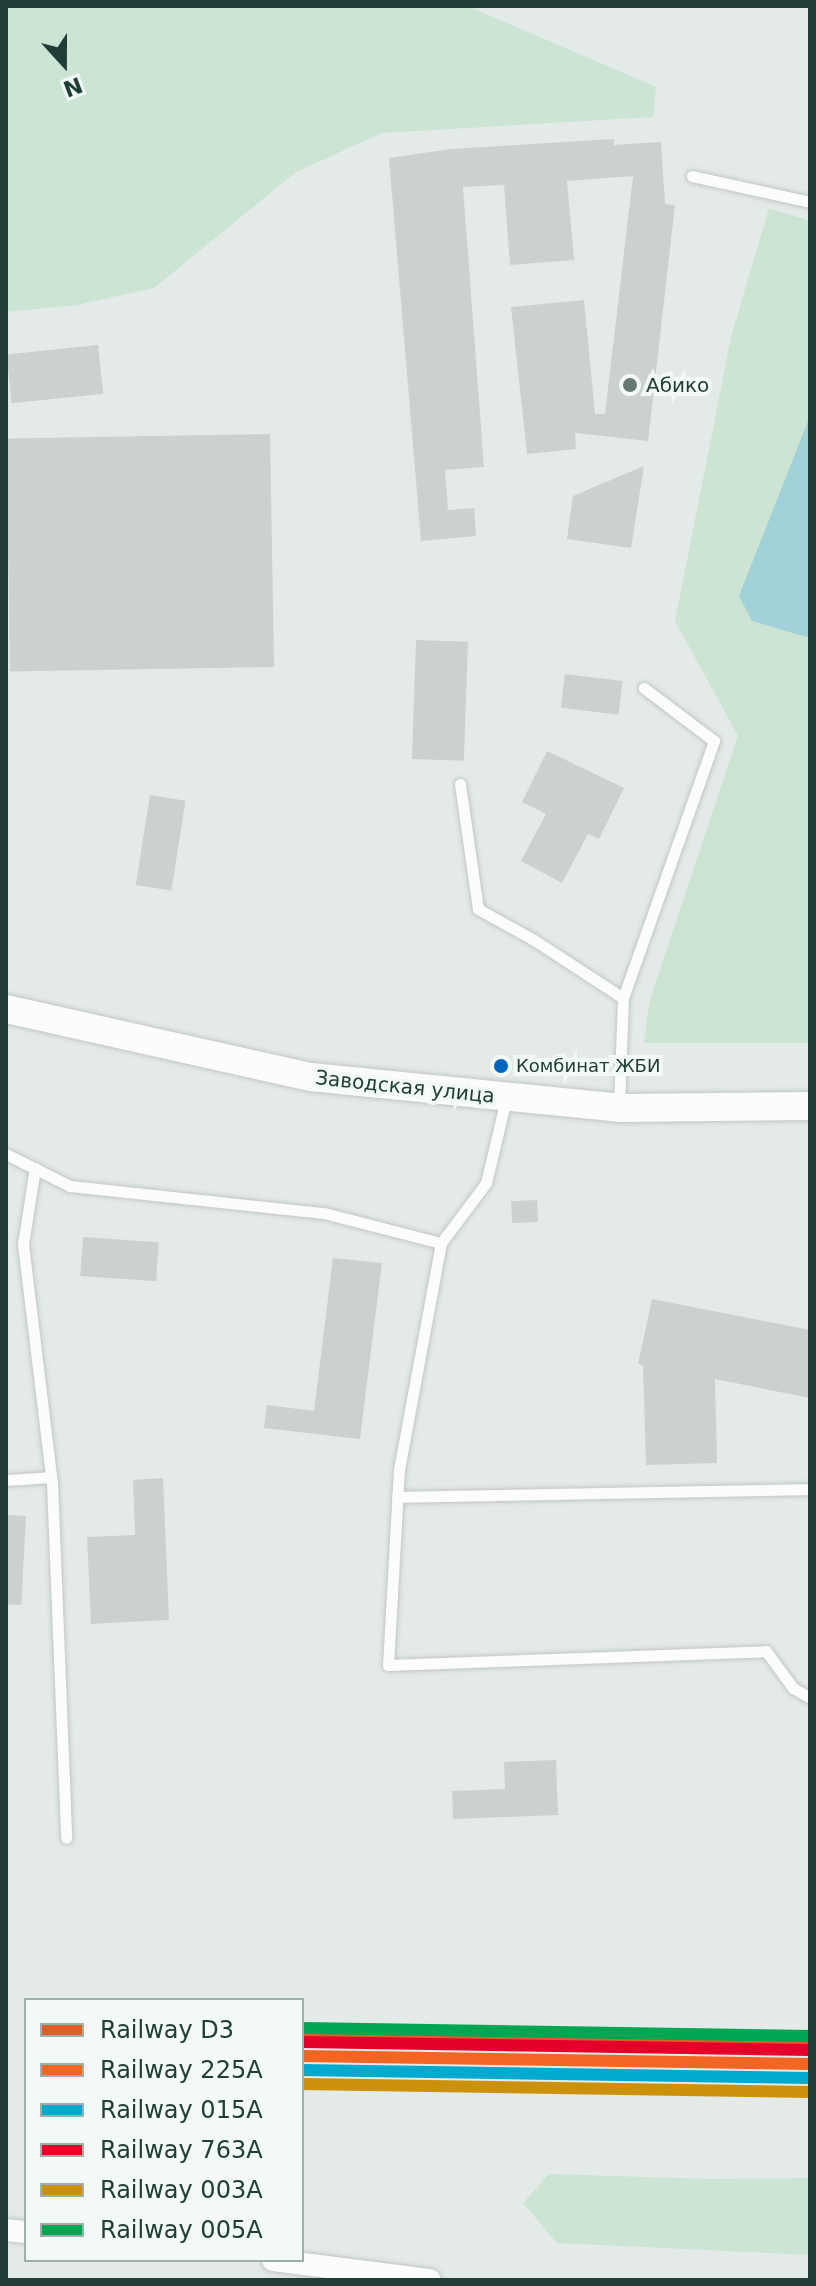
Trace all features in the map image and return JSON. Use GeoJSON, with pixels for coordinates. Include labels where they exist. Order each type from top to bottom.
{"type":"FeatureCollection","features":[{"type":"Feature","properties":{"kind":"street","name":"Заводская улица"},"geometry":{"type":"LineString","coordinates":[[6,1009],[311,1077],[619,1108],[810,1106]]}},
{"type":"Feature","properties":{"kind":"street"},"geometry":{"type":"LineString","coordinates":[[289,2262],[430,2280]]}},
{"type":"Feature","properties":{"kind":"lane"},"geometry":{"type":"LineString","coordinates":[[692,176],[810,202]]}},
{"type":"Feature","properties":{"kind":"lane"},"geometry":{"type":"LineString","coordinates":[[619,1108],[623,998],[714,741],[644,688]]}},
{"type":"Feature","properties":{"kind":"lane"},"geometry":{"type":"LineString","coordinates":[[460,784],[478,909],[534,940],[623,998]]}},
{"type":"Feature","properties":{"kind":"lane"},"geometry":{"type":"LineString","coordinates":[[507,1098],[486,1183],[441,1243],[399,1469],[388,1665],[766,1651],[793,1688],[810,1698]]}},
{"type":"Feature","properties":{"kind":"lane"},"geometry":{"type":"LineString","coordinates":[[6,1154],[70,1186],[324,1213],[441,1243]]}},
{"type":"Feature","properties":{"kind":"lane"},"geometry":{"type":"LineString","coordinates":[[35,1168],[23,1244],[51,1477],[66,1838]]}},
{"type":"Feature","properties":{"kind":"lane"},"geometry":{"type":"LineString","coordinates":[[6,1480],[51,1477]]}},
{"type":"Feature","properties":{"kind":"lane"},"geometry":{"type":"LineString","coordinates":[[397,1497],[810,1489]]}},
{"type":"Feature","properties":{"kind":"green space"},"geometry":{"type":"Polygon","coordinates":[[[6,6],[467,6],[656,87],[653,117],[382,133],[296,172],[154,288],[77,305],[6,312],[6,6]]]}},
{"type":"Feature","properties":{"kind":"green space"},"geometry":{"type":"Polygon","coordinates":[[[769,208],[810,221],[810,1043],[644,1043],[649,1003],[738,736],[675,621],[731,337],[769,208]]]}},
{"type":"Feature","properties":{"kind":"green space"},"geometry":{"type":"Polygon","coordinates":[[[549,2174],[709,2179],[810,2178],[810,2255],[557,2243],[523,2203],[549,2174]]]}},
{"type":"Feature","properties":{"kind":"water"},"geometry":{"type":"Polygon","coordinates":[[[810,416],[810,638],[752,621],[739,596],[810,416]]]}},
{"type":"Feature","properties":{"kind":"building"},"geometry":{"type":"Polygon","coordinates":[[[614,139],[614,145],[661,142],[665,204],[675,205],[648,441],[575,433],[576,449],[527,454],[511,307],[584,300],[595,414],[605,414],[633,176],[567,181],[574,260],[510,265],[504,185],[463,187],[484,467],[445,470],[448,510],[474,508],[476,536],[421,541],[389,158],[451,149],[614,139]]]}},
{"type":"Feature","properties":{"kind":"building"},"geometry":{"type":"Polygon","coordinates":[[[98,345],[103,394],[12,403],[7,355],[98,345]]]}},
{"type":"Feature","properties":{"kind":"building"},"geometry":{"type":"Polygon","coordinates":[[[270,434],[274,667],[10,672],[6,439],[270,434]]]}},
{"type":"Feature","properties":{"kind":"building"},"geometry":{"type":"Polygon","coordinates":[[[644,466],[631,548],[567,539],[573,496],[644,466]]]}},
{"type":"Feature","properties":{"kind":"building"},"geometry":{"type":"Polygon","coordinates":[[[416,640],[468,642],[464,761],[412,759],[416,640]]]}},
{"type":"Feature","properties":{"kind":"building"},"geometry":{"type":"Polygon","coordinates":[[[565,674],[623,681],[618,715],[561,708],[565,674]]]}},
{"type":"Feature","properties":{"kind":"building"},"geometry":{"type":"Polygon","coordinates":[[[547,751],[624,788],[599,839],[588,834],[562,883],[521,861],[546,814],[522,802],[547,751]]]}},
{"type":"Feature","properties":{"kind":"building"},"geometry":{"type":"Polygon","coordinates":[[[150,795],[186,801],[171,891],[136,885],[150,795]]]}},
{"type":"Feature","properties":{"kind":"building"},"geometry":{"type":"Polygon","coordinates":[[[537,1200],[538,1222],[512,1223],[511,1201],[537,1200]]]}},
{"type":"Feature","properties":{"kind":"building"},"geometry":{"type":"Polygon","coordinates":[[[83,1237],[159,1242],[156,1281],[80,1276],[83,1237]]]}},
{"type":"Feature","properties":{"kind":"building"},"geometry":{"type":"Polygon","coordinates":[[[333,1258],[382,1263],[360,1439],[264,1428],[267,1405],[314,1411],[333,1258]]]}},
{"type":"Feature","properties":{"kind":"building"},"geometry":{"type":"Polygon","coordinates":[[[652,1299],[810,1330],[810,1398],[715,1379],[717,1463],[646,1465],[643,1365],[638,1364],[652,1299]]]}},
{"type":"Feature","properties":{"kind":"building"},"geometry":{"type":"Polygon","coordinates":[[[163,1478],[169,1620],[91,1624],[87,1537],[135,1535],[133,1480],[163,1478]]]}},
{"type":"Feature","properties":{"kind":"building"},"geometry":{"type":"Polygon","coordinates":[[[6,1515],[26,1516],[21,1605],[6,1604],[6,1515]]]}},
{"type":"Feature","properties":{"kind":"building"},"geometry":{"type":"Polygon","coordinates":[[[556,1760],[558,1815],[453,1819],[452,1791],[505,1789],[504,1762],[556,1760]]]}},
{"type":"Feature","properties":{"kind":"rail line","name":"005А"},"geometry":{"type":"LineString","coordinates":[[304,2028],[810,2036]]}},
{"type":"Feature","properties":{"kind":"rail line","name":"D3"},"geometry":{"type":"LineString","coordinates":[[304,2034],[810,2041]]}},
{"type":"Feature","properties":{"kind":"rail line","name":"763А"},"geometry":{"type":"LineString","coordinates":[[304,2042],[810,2050]]}},
{"type":"Feature","properties":{"kind":"rail line","name":"225А"},"geometry":{"type":"LineString","coordinates":[[304,2056],[810,2064]]}},
{"type":"Feature","properties":{"kind":"rail line","name":"015А"},"geometry":{"type":"LineString","coordinates":[[304,2070],[810,2078]]}},
{"type":"Feature","properties":{"kind":"rail line","name":"003А"},"geometry":{"type":"LineString","coordinates":[[304,2084],[810,2092]]}},
{"type":"Feature","properties":{"kind":"place","name":"Абико"},"geometry":{"type":"Point","coordinates":[630,385]}},
{"type":"Feature","properties":{"kind":"place","name":"Комбинат ЖБИ"},"geometry":{"type":"Point","coordinates":[501,1066]}}]}
